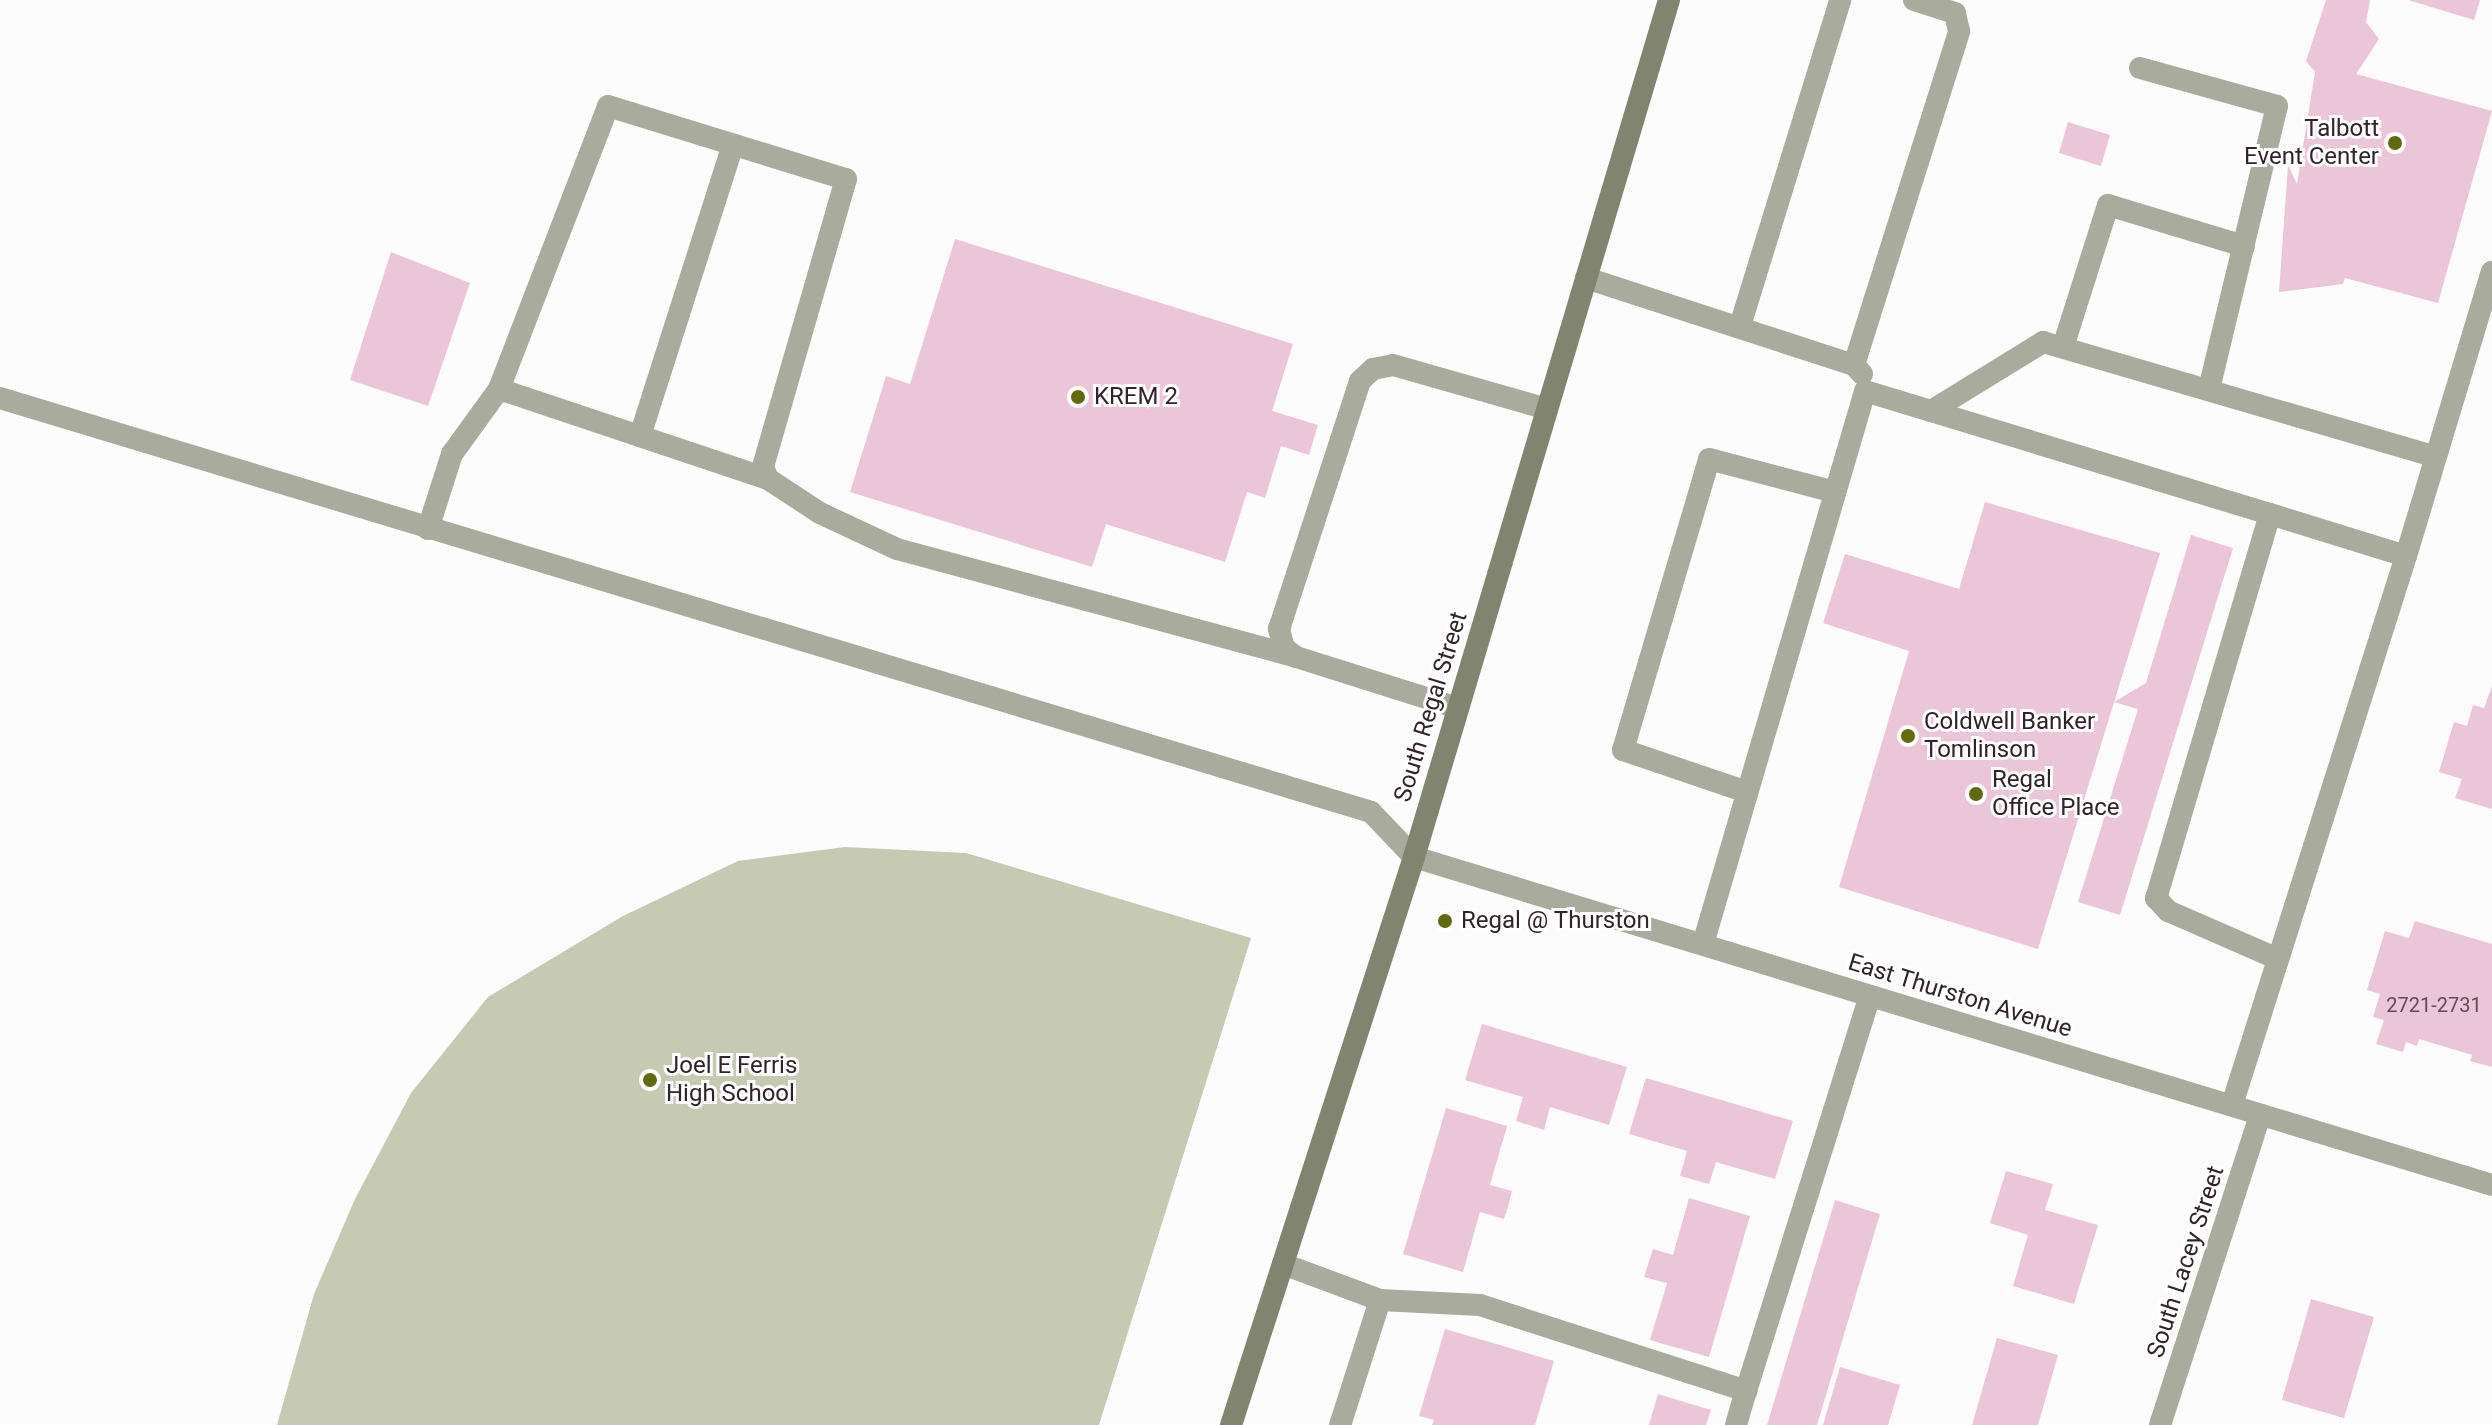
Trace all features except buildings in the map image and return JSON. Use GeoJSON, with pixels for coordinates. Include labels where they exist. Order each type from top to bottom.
{"type":"FeatureCollection","features":[{"type":"Feature","properties":{"kind":"main road","name":"South Regal Street"},"geometry":{"type":"LineString","coordinates":[[1231,1425],[1414,857],[1669,0]]}},
{"type":"Feature","properties":{"kind":"street"},"geometry":{"type":"LineString","coordinates":[[1740,326],[1840,0]]}},
{"type":"Feature","properties":{"kind":"street"},"geometry":{"type":"LineString","coordinates":[[1703,944],[1865,391],[1854,365],[1959,31],[1955,13],[1914,0]]}},
{"type":"Feature","properties":{"kind":"street"},"geometry":{"type":"LineString","coordinates":[[2140,68],[2277,106],[2209,390]]}},
{"type":"Feature","properties":{"kind":"street"},"geometry":{"type":"LineString","coordinates":[[428,529],[452,454],[499,389],[608,106],[846,179],[763,467],[768,479]]}},
{"type":"Feature","properties":{"kind":"street"},"geometry":{"type":"LineString","coordinates":[[640,436],[733,144]]}},
{"type":"Feature","properties":{"kind":"street"},"geometry":{"type":"LineString","coordinates":[[2063,347],[2108,205],[2244,246]]}},
{"type":"Feature","properties":{"kind":"street"},"geometry":{"type":"LineString","coordinates":[[2232,1105],[2406,556],[2492,272]]}},
{"type":"Feature","properties":{"kind":"street"},"geometry":{"type":"LineString","coordinates":[[1586,278],[1854,365]]}},
{"type":"Feature","properties":{"kind":"street"},"geometry":{"type":"LineString","coordinates":[[1931,411],[2043,342],[2436,457]]}},
{"type":"Feature","properties":{"kind":"street"},"geometry":{"type":"LineString","coordinates":[[1296,657],[1284,648],[1279,629],[1360,381],[1373,369],[1393,365],[1547,409]]}},
{"type":"Feature","properties":{"kind":"street"},"geometry":{"type":"LineString","coordinates":[[499,389],[768,479],[820,513],[897,549],[1296,657],[1458,708]]}},
{"type":"Feature","properties":{"kind":"street"},"geometry":{"type":"LineString","coordinates":[[1865,391],[2406,556]]}},
{"type":"Feature","properties":{"kind":"street"},"geometry":{"type":"LineString","coordinates":[[0,398],[1371,812],[1414,857]]}},
{"type":"Feature","properties":{"kind":"street"},"geometry":{"type":"LineString","coordinates":[[1747,792],[1623,750],[1709,459],[1835,492]]}},
{"type":"Feature","properties":{"kind":"street"},"geometry":{"type":"LineString","coordinates":[[2270,514],[2156,898],[2168,911],[2278,959]]}},
{"type":"Feature","properties":{"kind":"street","name":"East Thurston Avenue"},"geometry":{"type":"LineString","coordinates":[[1414,857],[2492,1185]]}},
{"type":"Feature","properties":{"kind":"street"},"geometry":{"type":"LineString","coordinates":[[1736,1425],[1870,996]]}},
{"type":"Feature","properties":{"kind":"street","name":"South Lacey Street"},"geometry":{"type":"LineString","coordinates":[[2160,1425],[2260,1115]]}},
{"type":"Feature","properties":{"kind":"street"},"geometry":{"type":"LineString","coordinates":[[1283,1264],[1380,1300],[1480,1305],[1746,1391]]}},
{"type":"Feature","properties":{"kind":"street"},"geometry":{"type":"LineString","coordinates":[[1340,1425],[1380,1300]]}},
{"type":"Feature","properties":{"kind":"green space"},"geometry":{"type":"Polygon","coordinates":[[[845,847],[966,853],[1251,938],[1099,1425],[277,1425],[314,1294],[355,1199],[411,1093],[488,997],[623,916],[738,861],[845,847]]]}},
{"type":"Feature","properties":{"kind":"place","name":"Talbott Event Center"},"geometry":{"type":"Point","coordinates":[2395,143]}},
{"type":"Feature","properties":{"kind":"place","name":"KREM 2"},"geometry":{"type":"Point","coordinates":[1078,397]}},
{"type":"Feature","properties":{"kind":"place","name":"Coldwell Banker Tomlinson"},"geometry":{"type":"Point","coordinates":[1908,736]}},
{"type":"Feature","properties":{"kind":"place","name":"Regal Office Place"},"geometry":{"type":"Point","coordinates":[1976,794]}},
{"type":"Feature","properties":{"kind":"place","name":"Regal @ Thurston"},"geometry":{"type":"Point","coordinates":[1445,921]}},
{"type":"Feature","properties":{"kind":"place","name":"Joel E Ferris High School"},"geometry":{"type":"Point","coordinates":[650,1080]}}]}
